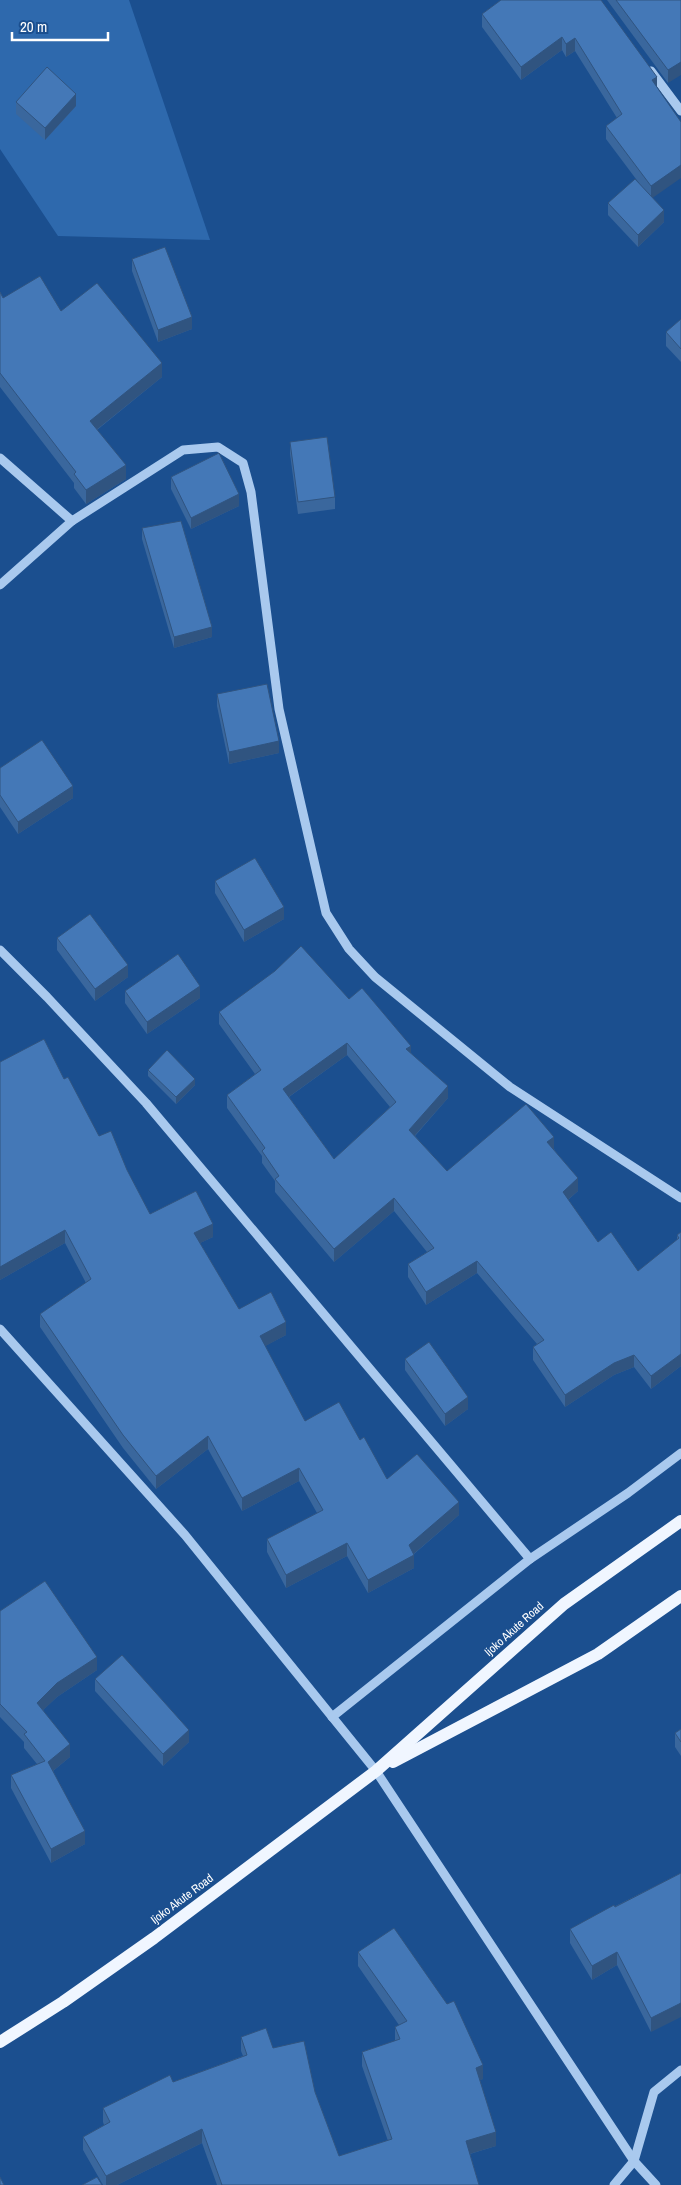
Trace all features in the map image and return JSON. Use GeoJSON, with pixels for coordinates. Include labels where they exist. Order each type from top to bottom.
{"type":"FeatureCollection","features":[{"type":"Feature","properties":{"kind":"main road","name":"Ijoko Akute Road"},"geometry":{"type":"LineString","coordinates":[[0,2042],[63,2002],[154,1938],[376,1771],[564,1604],[681,1521]]}},
{"type":"Feature","properties":{"kind":"main road","name":"Ijoko Akute Road"},"geometry":{"type":"LineString","coordinates":[[376,1771],[598,1654],[681,1596]]}},
{"type":"Feature","properties":{"kind":"street"},"geometry":{"type":"LineString","coordinates":[[643,60],[681,111]]}},
{"type":"Feature","properties":{"kind":"street"},"geometry":{"type":"LineString","coordinates":[[0,585],[72,522],[183,450],[218,447],[243,463],[251,492],[279,709],[326,913],[349,949],[375,978],[510,1086],[681,1198]]}},
{"type":"Feature","properties":{"kind":"street"},"geometry":{"type":"LineString","coordinates":[[0,458],[72,522]]}},
{"type":"Feature","properties":{"kind":"street"},"geometry":{"type":"LineString","coordinates":[[0,950],[146,1103],[530,1559]]}},
{"type":"Feature","properties":{"kind":"street"},"geometry":{"type":"LineString","coordinates":[[0,1329],[185,1535],[376,1771],[634,2161],[656,2185]]}},
{"type":"Feature","properties":{"kind":"street"},"geometry":{"type":"LineString","coordinates":[[332,1717],[530,1559],[628,1493],[681,1453]]}},
{"type":"Feature","properties":{"kind":"street"},"geometry":{"type":"LineString","coordinates":[[614,2185],[634,2161],[654,2092],[681,2070]]}},
{"type":"Feature","properties":{"kind":"shaded area"},"geometry":{"type":"Polygon","coordinates":[[[0,0],[129,0],[210,240],[58,236],[0,149],[0,0]]]}},
{"type":"Feature","properties":{"kind":"building"},"geometry":{"type":"Polygon","coordinates":[[[501,0],[601,0],[657,77],[652,80],[681,122],[681,165],[651,186],[606,126],[622,114],[575,38],[566,44],[562,37],[521,67],[482,14],[501,0]]]}},
{"type":"Feature","properties":{"kind":"building"},"geometry":{"type":"Polygon","coordinates":[[[616,0],[681,0],[681,62],[668,70],[616,0]]]}},
{"type":"Feature","properties":{"kind":"building"},"geometry":{"type":"Polygon","coordinates":[[[47,67],[76,94],[45,128],[16,102],[47,67]]]}},
{"type":"Feature","properties":{"kind":"building"},"geometry":{"type":"Polygon","coordinates":[[[635,179],[664,210],[638,235],[608,203],[635,179]]]}},
{"type":"Feature","properties":{"kind":"building"},"geometry":{"type":"Polygon","coordinates":[[[165,247],[192,317],[158,330],[132,259],[165,247]]]}},
{"type":"Feature","properties":{"kind":"building"},"geometry":{"type":"Polygon","coordinates":[[[40,276],[61,311],[97,283],[162,363],[90,421],[126,465],[86,490],[74,474],[76,472],[0,373],[0,292],[3,298],[40,276]]]}},
{"type":"Feature","properties":{"kind":"building"},"geometry":{"type":"Polygon","coordinates":[[[681,319],[681,349],[666,332],[681,319]]]}},
{"type":"Feature","properties":{"kind":"building"},"geometry":{"type":"Polygon","coordinates":[[[327,437],[335,497],[298,502],[290,442],[327,437]]]}},
{"type":"Feature","properties":{"kind":"building"},"geometry":{"type":"Polygon","coordinates":[[[219,453],[239,494],[191,518],[171,477],[219,453]]]}},
{"type":"Feature","properties":{"kind":"building"},"geometry":{"type":"Polygon","coordinates":[[[181,521],[212,627],[174,637],[142,528],[181,521]]]}},
{"type":"Feature","properties":{"kind":"building"},"geometry":{"type":"Polygon","coordinates":[[[267,684],[279,741],[229,752],[217,694],[267,684]]]}},
{"type":"Feature","properties":{"kind":"building"},"geometry":{"type":"Polygon","coordinates":[[[42,740],[73,786],[18,822],[0,795],[0,768],[42,740]]]}},
{"type":"Feature","properties":{"kind":"building"},"geometry":{"type":"Polygon","coordinates":[[[255,858],[284,907],[244,930],[215,881],[255,858]]]}},
{"type":"Feature","properties":{"kind":"building"},"geometry":{"type":"Polygon","coordinates":[[[90,914],[128,965],[95,989],[57,938],[90,914]]]}},
{"type":"Feature","properties":{"kind":"building"},"geometry":{"type":"Polygon","coordinates":[[[301,946],[349,999],[362,988],[411,1046],[406,1049],[448,1086],[409,1130],[447,1171],[526,1104],[554,1137],[547,1142],[578,1178],[563,1192],[598,1242],[611,1232],[638,1271],[679,1238],[677,1235],[681,1232],[681,1354],[651,1376],[634,1355],[614,1363],[565,1395],[533,1347],[544,1340],[477,1261],[426,1292],[408,1264],[434,1248],[394,1198],[334,1249],[275,1179],[279,1176],[262,1151],[265,1148],[227,1095],[261,1070],[219,1012],[275,971],[301,946]],[[347,1043],[283,1089],[334,1159],[396,1102],[347,1043]]]}},
{"type":"Feature","properties":{"kind":"building"},"geometry":{"type":"Polygon","coordinates":[[[178,954],[200,986],[147,1022],[125,991],[178,954]]]}},
{"type":"Feature","properties":{"kind":"building"},"geometry":{"type":"Polygon","coordinates":[[[44,1039],[64,1079],[68,1077],[99,1136],[111,1131],[127,1170],[150,1214],[196,1191],[213,1224],[194,1233],[239,1309],[271,1292],[286,1322],[260,1336],[305,1421],[339,1402],[360,1440],[364,1437],[387,1479],[417,1454],[459,1502],[409,1545],[414,1555],[368,1580],[347,1543],[286,1575],[267,1539],[323,1510],[299,1468],[242,1498],[208,1436],[156,1476],[123,1435],[40,1314],[91,1279],[65,1230],[0,1267],[0,1062],[44,1039]]]}},
{"type":"Feature","properties":{"kind":"building"},"geometry":{"type":"Polygon","coordinates":[[[167,1050],[195,1079],[176,1097],[148,1070],[167,1050]]]}},
{"type":"Feature","properties":{"kind":"building"},"geometry":{"type":"Polygon","coordinates":[[[429,1342],[468,1397],[445,1414],[405,1359],[429,1342]]]}},
{"type":"Feature","properties":{"kind":"building"},"geometry":{"type":"Polygon","coordinates":[[[45,1581],[97,1657],[57,1683],[37,1703],[70,1744],[48,1762],[85,1831],[51,1849],[11,1775],[45,1761],[24,1734],[27,1732],[0,1704],[0,1611],[45,1581]]]}},
{"type":"Feature","properties":{"kind":"building"},"geometry":{"type":"Polygon","coordinates":[[[122,1655],[189,1730],[163,1754],[95,1679],[122,1655]]]}},
{"type":"Feature","properties":{"kind":"building"},"geometry":{"type":"Polygon","coordinates":[[[681,1729],[681,1742],[675,1733],[681,1729]]]}},
{"type":"Feature","properties":{"kind":"building"},"geometry":{"type":"Polygon","coordinates":[[[681,1873],[681,2003],[651,2018],[617,1952],[592,1966],[570,1929],[614,1905],[615,1907],[681,1873]]]}},
{"type":"Feature","properties":{"kind":"building"},"geometry":{"type":"Polygon","coordinates":[[[394,1928],[447,2004],[454,2001],[483,2065],[476,2068],[496,2132],[466,2141],[479,2185],[222,2185],[202,2129],[106,2176],[83,2137],[110,2122],[103,2108],[170,2075],[173,2082],[247,2055],[241,2037],[266,2028],[273,2048],[304,2041],[315,2092],[339,2156],[392,2139],[362,2052],[400,2039],[395,2027],[407,2021],[358,1952],[394,1928]]]}},
{"type":"Feature","properties":{"kind":"building"},"geometry":{"type":"Polygon","coordinates":[[[0,2177],[4,2185],[0,2185],[0,2177]]]}},
{"type":"Feature","properties":{"kind":"building"},"geometry":{"type":"Polygon","coordinates":[[[97,2177],[102,2185],[82,2185],[97,2177]]]}}]}
